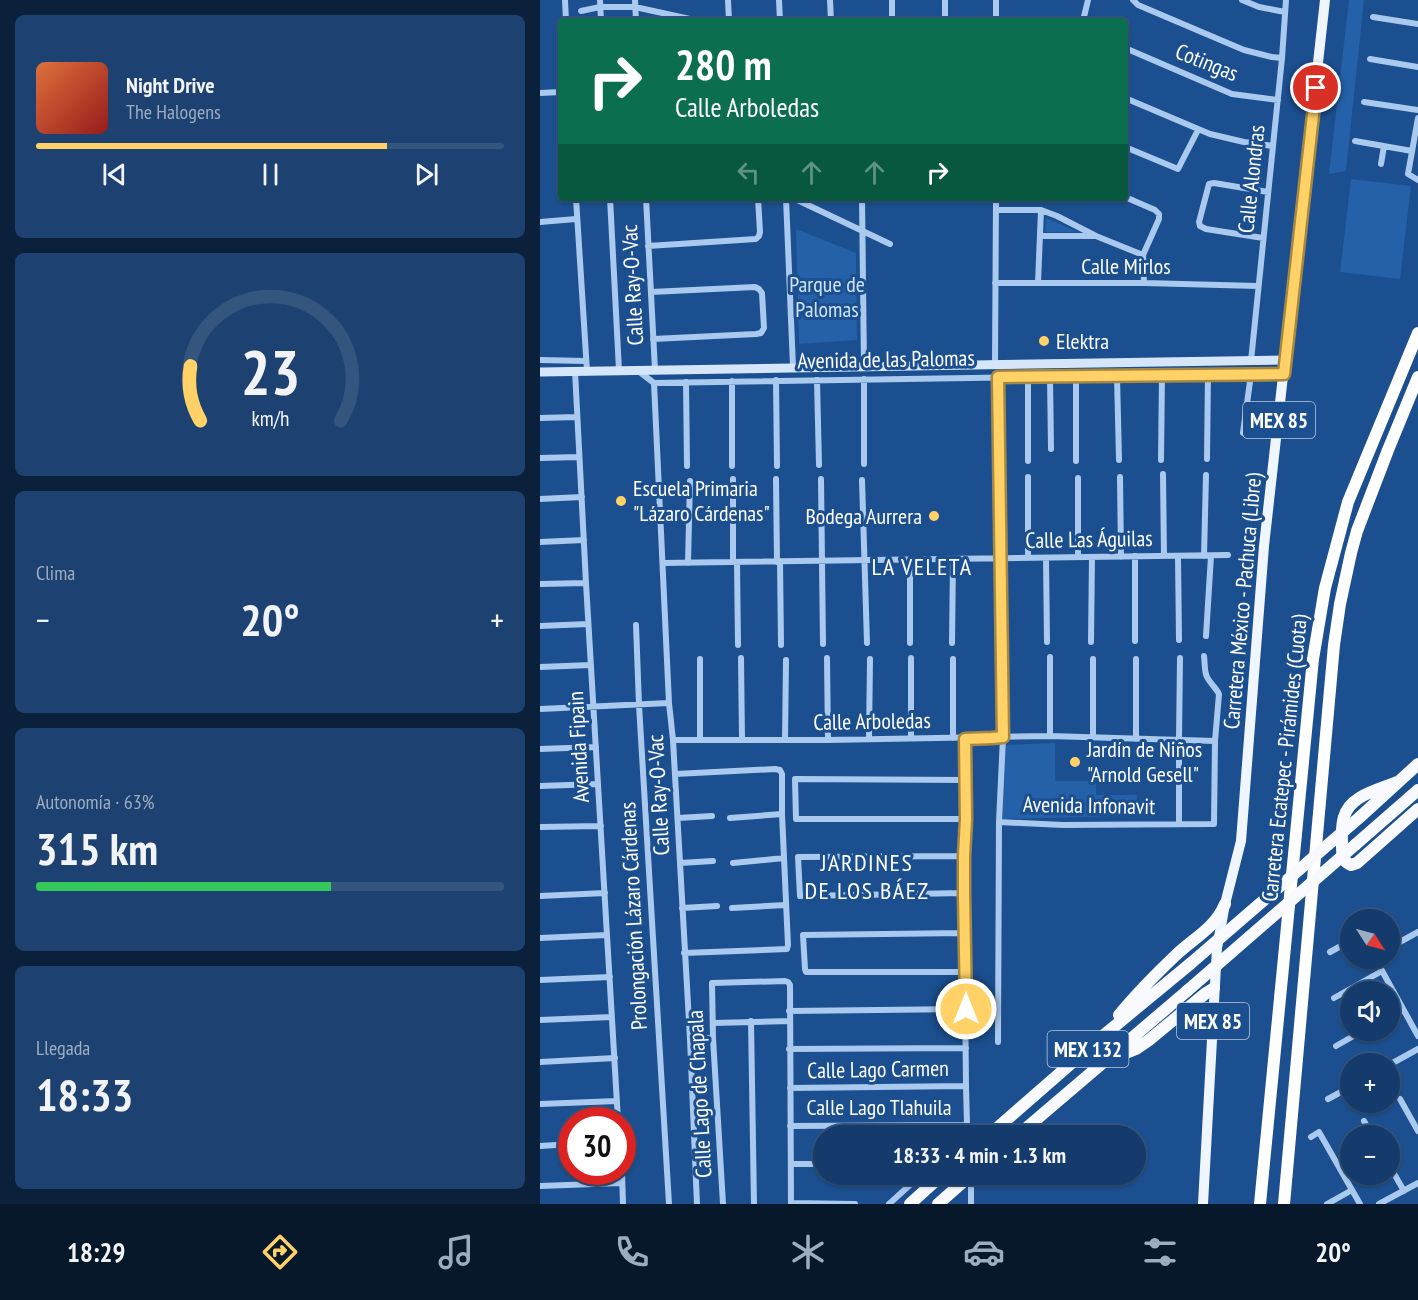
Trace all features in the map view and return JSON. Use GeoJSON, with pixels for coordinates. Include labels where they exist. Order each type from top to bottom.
{"type":"FeatureCollection","features":[{"type":"Feature","properties":{"kind":"highway","name":"Carretera Ecatepec - Pirámides (Cuota)"},"geometry":{"type":"LineString","coordinates":[[1260,1204],[1313,659],[1325,588],[1348,502],[1418,333]]}},
{"type":"Feature","properties":{"kind":"highway","name":"Carretera Ecatepec - Pirámides (Cuota)"},"geometry":{"type":"LineString","coordinates":[[1284,1204],[1334,645],[1340,604],[1357,531],[1418,377]]}},
{"type":"Feature","properties":{"kind":"highway","name":"MEX 132"},"geometry":{"type":"LineString","coordinates":[[1001,1125],[1360,817],[1418,764]]}},
{"type":"Feature","properties":{"kind":"highway"},"geometry":{"type":"LineString","coordinates":[[1397,782],[1360,797],[1347,810],[1342,825],[1344,861],[1352,865],[1357,863],[1418,809]]}},
{"type":"Feature","properties":{"kind":"highway","name":"MEX 132"},"geometry":{"type":"LineString","coordinates":[[1030,1125],[1418,790]]}},
{"type":"Feature","properties":{"kind":"highway"},"geometry":{"type":"LineString","coordinates":[[1105,1034],[1141,990],[1178,954],[1211,927],[1225,904]]}},
{"type":"Feature","properties":{"kind":"highway"},"geometry":{"type":"LineString","coordinates":[[1117,1051],[1126,1053],[1143,1045],[1214,988]]}},
{"type":"Feature","properties":{"kind":"highway"},"geometry":{"type":"LineString","coordinates":[[913,1201],[931,1185]]}},
{"type":"Feature","properties":{"kind":"highway"},"geometry":{"type":"LineString","coordinates":[[938,1204],[960,1185]]}},
{"type":"Feature","properties":{"kind":"main road","name":"Carretera México - Pachuca (Libre)"},"geometry":{"type":"LineString","coordinates":[[1203,1204],[1217,948],[1225,904],[1241,841],[1264,546],[1325,0]]}},
{"type":"Feature","properties":{"kind":"main road","name":"Avenida de las Palomas"},"geometry":{"type":"LineString","coordinates":[[540,372],[575,371],[587,366],[619,370],[655,370],[1286,360]]}},
{"type":"Feature","properties":{"kind":"street"},"geometry":{"type":"LineString","coordinates":[[565,0],[566,18]]}},
{"type":"Feature","properties":{"kind":"street"},"geometry":{"type":"LineString","coordinates":[[728,0],[729,18]]}},
{"type":"Feature","properties":{"kind":"street"},"geometry":{"type":"LineString","coordinates":[[779,0],[780,18]]}},
{"type":"Feature","properties":{"kind":"street"},"geometry":{"type":"LineString","coordinates":[[830,0],[831,18]]}},
{"type":"Feature","properties":{"kind":"street"},"geometry":{"type":"LineString","coordinates":[[892,0],[892,18]]}},
{"type":"Feature","properties":{"kind":"street"},"geometry":{"type":"LineString","coordinates":[[945,0],[945,18]]}},
{"type":"Feature","properties":{"kind":"street"},"geometry":{"type":"LineString","coordinates":[[996,0],[996,18]]}},
{"type":"Feature","properties":{"kind":"street"},"geometry":{"type":"LineString","coordinates":[[1084,18],[1088,0]]}},
{"type":"Feature","properties":{"kind":"street"},"geometry":{"type":"LineString","coordinates":[[1133,0],[1138,5],[1244,50],[1282,58]]}},
{"type":"Feature","properties":{"kind":"street","name":"Calle Alondras"},"geometry":{"type":"LineString","coordinates":[[1251,361],[1286,0]]}},
{"type":"Feature","properties":{"kind":"street"},"geometry":{"type":"LineString","coordinates":[[1245,1],[1259,7],[1285,12]]}},
{"type":"Feature","properties":{"kind":"street"},"geometry":{"type":"LineString","coordinates":[[600,3],[601,18]]}},
{"type":"Feature","properties":{"kind":"street"},"geometry":{"type":"LineString","coordinates":[[581,10],[600,3],[635,3],[688,18]]}},
{"type":"Feature","properties":{"kind":"street"},"geometry":{"type":"LineString","coordinates":[[635,3],[636,18]]}},
{"type":"Feature","properties":{"kind":"street"},"geometry":{"type":"LineString","coordinates":[[1373,17],[1418,24]]}},
{"type":"Feature","properties":{"kind":"street","name":"Cotingas"},"geometry":{"type":"LineString","coordinates":[[1128,49],[1232,94],[1278,100]]}},
{"type":"Feature","properties":{"kind":"street"},"geometry":{"type":"LineString","coordinates":[[1370,59],[1418,67]]}},
{"type":"Feature","properties":{"kind":"street"},"geometry":{"type":"LineString","coordinates":[[540,93],[558,92]]}},
{"type":"Feature","properties":{"kind":"street"},"geometry":{"type":"LineString","coordinates":[[1128,99],[1198,130],[1228,139],[1273,146]]}},
{"type":"Feature","properties":{"kind":"street"},"geometry":{"type":"LineString","coordinates":[[1364,102],[1418,110]]}},
{"type":"Feature","properties":{"kind":"street"},"geometry":{"type":"LineString","coordinates":[[1418,118],[1408,174],[1418,180]]}},
{"type":"Feature","properties":{"kind":"street"},"geometry":{"type":"LineString","coordinates":[[1128,148],[1178,170],[1198,130]]}},
{"type":"Feature","properties":{"kind":"street"},"geometry":{"type":"LineString","coordinates":[[1355,141],[1412,151]]}},
{"type":"Feature","properties":{"kind":"street"},"geometry":{"type":"LineString","coordinates":[[1381,164],[1384,146]]}},
{"type":"Feature","properties":{"kind":"street"},"geometry":{"type":"LineString","coordinates":[[1263,238],[1206,229],[1200,226],[1199,222],[1209,184],[1268,192]]}},
{"type":"Feature","properties":{"kind":"street"},"geometry":{"type":"LineString","coordinates":[[1128,198],[1159,214],[1159,219],[1143,255],[1144,283]]}},
{"type":"Feature","properties":{"kind":"street"},"geometry":{"type":"LineString","coordinates":[[576,201],[587,366]]}},
{"type":"Feature","properties":{"kind":"street"},"geometry":{"type":"LineString","coordinates":[[610,201],[619,370]]}},
{"type":"Feature","properties":{"kind":"street","name":"Calle Ray-O-Vac"},"geometry":{"type":"LineString","coordinates":[[646,201],[655,370]]}},
{"type":"Feature","properties":{"kind":"street"},"geometry":{"type":"LineString","coordinates":[[648,246],[756,239],[760,232],[758,201]]}},
{"type":"Feature","properties":{"kind":"street"},"geometry":{"type":"LineString","coordinates":[[786,201],[793,368]]}},
{"type":"Feature","properties":{"kind":"street"},"geometry":{"type":"LineString","coordinates":[[799,201],[890,244]]}},
{"type":"Feature","properties":{"kind":"street"},"geometry":{"type":"LineString","coordinates":[[862,201],[864,366]]}},
{"type":"Feature","properties":{"kind":"street"},"geometry":{"type":"LineString","coordinates":[[995,365],[996,201]]}},
{"type":"Feature","properties":{"kind":"street"},"geometry":{"type":"LineString","coordinates":[[996,210],[1041,210],[1143,255]]}},
{"type":"Feature","properties":{"kind":"street"},"geometry":{"type":"LineString","coordinates":[[1038,283],[1041,210]]}},
{"type":"Feature","properties":{"kind":"street"},"geometry":{"type":"LineString","coordinates":[[540,222],[576,219]]}},
{"type":"Feature","properties":{"kind":"street"},"geometry":{"type":"LineString","coordinates":[[1040,236],[1096,236]]}},
{"type":"Feature","properties":{"kind":"street","name":"Calle Mirlos"},"geometry":{"type":"LineString","coordinates":[[995,283],[1258,286]]}},
{"type":"Feature","properties":{"kind":"street"},"geometry":{"type":"LineString","coordinates":[[651,292],[755,288],[762,293],[763,304],[764,328],[761,333],[653,339]]}},
{"type":"Feature","properties":{"kind":"street","name":"Avenida de las Palomas"},"geometry":{"type":"LineString","coordinates":[[540,360],[587,366]]}},
{"type":"Feature","properties":{"kind":"street"},"geometry":{"type":"LineString","coordinates":[[637,370],[654,383]]}},
{"type":"Feature","properties":{"kind":"street","name":"Avenida Fipain"},"geometry":{"type":"LineString","coordinates":[[575,371],[617,1107]]}},
{"type":"Feature","properties":{"kind":"street"},"geometry":{"type":"LineString","coordinates":[[1243,433],[1251,374]]}},
{"type":"Feature","properties":{"kind":"street","name":"Avenida de las Palomas"},"geometry":{"type":"LineString","coordinates":[[654,383],[1284,374]]}},
{"type":"Feature","properties":{"kind":"street"},"geometry":{"type":"LineString","coordinates":[[1161,460],[1162,375]]}},
{"type":"Feature","properties":{"kind":"street"},"geometry":{"type":"LineString","coordinates":[[1207,459],[1208,375]]}},
{"type":"Feature","properties":{"kind":"street"},"geometry":{"type":"LineString","coordinates":[[1050,376],[1051,449]]}},
{"type":"Feature","properties":{"kind":"street"},"geometry":{"type":"LineString","coordinates":[[1076,376],[1076,461]]}},
{"type":"Feature","properties":{"kind":"street"},"geometry":{"type":"LineString","coordinates":[[1118,376],[1119,460]]}},
{"type":"Feature","properties":{"kind":"street"},"geometry":{"type":"LineString","coordinates":[[998,377],[1003,737],[999,822],[998,1042]]}},
{"type":"Feature","properties":{"kind":"street"},"geometry":{"type":"LineString","coordinates":[[1028,377],[1028,461]]}},
{"type":"Feature","properties":{"kind":"street"},"geometry":{"type":"LineString","coordinates":[[864,379],[864,464]]}},
{"type":"Feature","properties":{"kind":"street"},"geometry":{"type":"LineString","coordinates":[[776,380],[777,466]]}},
{"type":"Feature","properties":{"kind":"street"},"geometry":{"type":"LineString","coordinates":[[818,380],[819,465]]}},
{"type":"Feature","properties":{"kind":"street"},"geometry":{"type":"LineString","coordinates":[[732,381],[732,466]]}},
{"type":"Feature","properties":{"kind":"street"},"geometry":{"type":"LineString","coordinates":[[686,382],[687,466]]}},
{"type":"Feature","properties":{"kind":"street","name":"Calle Ray-O-Vac"},"geometry":{"type":"LineString","coordinates":[[654,383],[669,704],[674,740],[697,1204]]}},
{"type":"Feature","properties":{"kind":"street"},"geometry":{"type":"LineString","coordinates":[[540,418],[577,417]]}},
{"type":"Feature","properties":{"kind":"street"},"geometry":{"type":"LineString","coordinates":[[540,458],[579,457]]}},
{"type":"Feature","properties":{"kind":"street"},"geometry":{"type":"LineString","coordinates":[[1163,474],[1164,556]]}},
{"type":"Feature","properties":{"kind":"street"},"geometry":{"type":"LineString","coordinates":[[1206,475],[1206,636]]}},
{"type":"Feature","properties":{"kind":"street"},"geometry":{"type":"LineString","coordinates":[[1028,477],[1028,558]]}},
{"type":"Feature","properties":{"kind":"street"},"geometry":{"type":"LineString","coordinates":[[1120,477],[1121,557]]}},
{"type":"Feature","properties":{"kind":"street"},"geometry":{"type":"LineString","coordinates":[[1078,478],[1078,557]]}},
{"type":"Feature","properties":{"kind":"street"},"geometry":{"type":"LineString","coordinates":[[733,479],[738,645]]}},
{"type":"Feature","properties":{"kind":"street"},"geometry":{"type":"LineString","coordinates":[[776,479],[781,645]]}},
{"type":"Feature","properties":{"kind":"street"},"geometry":{"type":"LineString","coordinates":[[821,479],[823,644]]}},
{"type":"Feature","properties":{"kind":"street"},"geometry":{"type":"LineString","coordinates":[[862,480],[867,643]]}},
{"type":"Feature","properties":{"kind":"street"},"geometry":{"type":"LineString","coordinates":[[688,563],[690,481]]}},
{"type":"Feature","properties":{"kind":"street"},"geometry":{"type":"LineString","coordinates":[[540,499],[582,497]]}},
{"type":"Feature","properties":{"kind":"street"},"geometry":{"type":"LineString","coordinates":[[540,542],[584,540]]}},
{"type":"Feature","properties":{"kind":"street","name":"Calle Las Águilas"},"geometry":{"type":"LineString","coordinates":[[663,563],[1228,555]]}},
{"type":"Feature","properties":{"kind":"street"},"geometry":{"type":"LineString","coordinates":[[1135,556],[1135,641]]}},
{"type":"Feature","properties":{"kind":"street"},"geometry":{"type":"LineString","coordinates":[[1178,556],[1179,640]]}},
{"type":"Feature","properties":{"kind":"street"},"geometry":{"type":"LineString","coordinates":[[1091,642],[1092,557]]}},
{"type":"Feature","properties":{"kind":"street"},"geometry":{"type":"LineString","coordinates":[[1046,558],[1047,642]]}},
{"type":"Feature","properties":{"kind":"street"},"geometry":{"type":"LineString","coordinates":[[952,643],[953,559]]}},
{"type":"Feature","properties":{"kind":"street"},"geometry":{"type":"LineString","coordinates":[[910,560],[910,643]]}},
{"type":"Feature","properties":{"kind":"street"},"geometry":{"type":"LineString","coordinates":[[540,584],[586,583]]}},
{"type":"Feature","properties":{"kind":"street"},"geometry":{"type":"LineString","coordinates":[[540,626],[588,624]]}},
{"type":"Feature","properties":{"kind":"street","name":"Prolongación Lázaro Cárdenas"},"geometry":{"type":"LineString","coordinates":[[636,626],[669,1204]]}},
{"type":"Feature","properties":{"kind":"street"},"geometry":{"type":"LineString","coordinates":[[1204,656],[1205,672],[1219,694],[1215,741]]}},
{"type":"Feature","properties":{"kind":"street"},"geometry":{"type":"LineString","coordinates":[[1050,657],[1050,736]]}},
{"type":"Feature","properties":{"kind":"street","name":"Avenida Infonavit"},"geometry":{"type":"LineString","coordinates":[[1179,824],[1180,657]]}},
{"type":"Feature","properties":{"kind":"street"},"geometry":{"type":"LineString","coordinates":[[741,658],[742,740]]}},
{"type":"Feature","properties":{"kind":"street"},"geometry":{"type":"LineString","coordinates":[[828,658],[828,740]]}},
{"type":"Feature","properties":{"kind":"street"},"geometry":{"type":"LineString","coordinates":[[911,658],[911,738]]}},
{"type":"Feature","properties":{"kind":"street"},"geometry":{"type":"LineString","coordinates":[[700,659],[700,740]]}},
{"type":"Feature","properties":{"kind":"street"},"geometry":{"type":"LineString","coordinates":[[869,739],[870,659]]}},
{"type":"Feature","properties":{"kind":"street"},"geometry":{"type":"LineString","coordinates":[[953,659],[953,738]]}},
{"type":"Feature","properties":{"kind":"street"},"geometry":{"type":"LineString","coordinates":[[1093,659],[1093,737]]}},
{"type":"Feature","properties":{"kind":"street"},"geometry":{"type":"LineString","coordinates":[[1136,659],[1136,739]]}},
{"type":"Feature","properties":{"kind":"street"},"geometry":{"type":"LineString","coordinates":[[785,740],[786,660]]}},
{"type":"Feature","properties":{"kind":"street"},"geometry":{"type":"LineString","coordinates":[[540,667],[591,665]]}},
{"type":"Feature","properties":{"kind":"street"},"geometry":{"type":"LineString","coordinates":[[540,709],[669,704]]}},
{"type":"Feature","properties":{"kind":"street","name":"Calle Arboledas"},"geometry":{"type":"LineString","coordinates":[[674,740],[965,739],[1050,736],[1179,743],[1215,741]]}},
{"type":"Feature","properties":{"kind":"street"},"geometry":{"type":"LineString","coordinates":[[965,739],[964,893],[968,1125]]}},
{"type":"Feature","properties":{"kind":"street","name":"Avenida Infonavit"},"geometry":{"type":"LineString","coordinates":[[999,822],[1063,825],[1214,824],[1215,741]]}},
{"type":"Feature","properties":{"kind":"street"},"geometry":{"type":"LineString","coordinates":[[540,749],[596,747]]}},
{"type":"Feature","properties":{"kind":"street"},"geometry":{"type":"LineString","coordinates":[[675,774],[775,769],[780,770],[782,774],[787,949],[684,953]]}},
{"type":"Feature","properties":{"kind":"street"},"geometry":{"type":"LineString","coordinates":[[966,780],[795,779],[796,819],[966,819]]}},
{"type":"Feature","properties":{"kind":"street"},"geometry":{"type":"LineString","coordinates":[[540,786],[598,784]]}},
{"type":"Feature","properties":{"kind":"street"},"geometry":{"type":"LineString","coordinates":[[730,818],[782,814]]}},
{"type":"Feature","properties":{"kind":"street"},"geometry":{"type":"LineString","coordinates":[[678,818],[712,816]]}},
{"type":"Feature","properties":{"kind":"street"},"geometry":{"type":"LineString","coordinates":[[540,828],[601,826]]}},
{"type":"Feature","properties":{"kind":"street"},"geometry":{"type":"LineString","coordinates":[[964,856],[798,857],[800,896],[964,893]]}},
{"type":"Feature","properties":{"kind":"street"},"geometry":{"type":"LineString","coordinates":[[733,862],[784,858]]}},
{"type":"Feature","properties":{"kind":"street"},"geometry":{"type":"LineString","coordinates":[[680,863],[712,861]]}},
{"type":"Feature","properties":{"kind":"street"},"geometry":{"type":"LineString","coordinates":[[540,896],[605,893]]}},
{"type":"Feature","properties":{"kind":"street"},"geometry":{"type":"LineString","coordinates":[[732,908],[786,905]]}},
{"type":"Feature","properties":{"kind":"street"},"geometry":{"type":"LineString","coordinates":[[682,909],[717,906]]}},
{"type":"Feature","properties":{"kind":"street"},"geometry":{"type":"LineString","coordinates":[[965,933],[803,935],[806,972],[965,972]]}},
{"type":"Feature","properties":{"kind":"street"},"geometry":{"type":"LineString","coordinates":[[540,938],[607,935]]}},
{"type":"Feature","properties":{"kind":"street"},"geometry":{"type":"LineString","coordinates":[[1400,943],[1417,935]]}},
{"type":"Feature","properties":{"kind":"street"},"geometry":{"type":"LineString","coordinates":[[1330,952],[1340,946]]}},
{"type":"Feature","properties":{"kind":"street"},"geometry":{"type":"LineString","coordinates":[[1334,998],[1382,971],[1418,1036]]}},
{"type":"Feature","properties":{"kind":"street"},"geometry":{"type":"LineString","coordinates":[[540,980],[610,977]]}},
{"type":"Feature","properties":{"kind":"street","name":"Calle Lago de Chapala"},"geometry":{"type":"LineString","coordinates":[[723,1204],[712,983],[788,982],[789,1011]]}},
{"type":"Feature","properties":{"kind":"street"},"geometry":{"type":"LineString","coordinates":[[855,1204],[791,1203],[789,1011],[966,1009]]}},
{"type":"Feature","properties":{"kind":"street"},"geometry":{"type":"LineString","coordinates":[[540,1020],[612,1017]]}},
{"type":"Feature","properties":{"kind":"street"},"geometry":{"type":"LineString","coordinates":[[751,1021],[754,1204]]}},
{"type":"Feature","properties":{"kind":"street"},"geometry":{"type":"LineString","coordinates":[[713,1023],[789,1021]]}},
{"type":"Feature","properties":{"kind":"street"},"geometry":{"type":"LineString","coordinates":[[690,1039],[713,1038]]}},
{"type":"Feature","properties":{"kind":"street"},"geometry":{"type":"LineString","coordinates":[[1336,1046],[1345,1041]]}},
{"type":"Feature","properties":{"kind":"street"},"geometry":{"type":"LineString","coordinates":[[789,1049],[966,1048]]}},
{"type":"Feature","properties":{"kind":"street"},"geometry":{"type":"LineString","coordinates":[[1400,1059],[1418,1049]]}},
{"type":"Feature","properties":{"kind":"street"},"geometry":{"type":"LineString","coordinates":[[540,1062],[615,1058]]}},
{"type":"Feature","properties":{"kind":"street","name":"Calle Lago Carmen"},"geometry":{"type":"LineString","coordinates":[[790,1088],[966,1086]]}},
{"type":"Feature","properties":{"kind":"street"},"geometry":{"type":"LineString","coordinates":[[1328,1098],[1340,1092]]}},
{"type":"Feature","properties":{"kind":"street"},"geometry":{"type":"LineString","coordinates":[[1400,1099],[1418,1131]]}},
{"type":"Feature","properties":{"kind":"street"},"geometry":{"type":"LineString","coordinates":[[540,1104],[617,1101]]}},
{"type":"Feature","properties":{"kind":"street"},"geometry":{"type":"LineString","coordinates":[[1364,1121],[1366,1125]]}},
{"type":"Feature","properties":{"kind":"street","name":"Calle Lago Tlahuila"},"geometry":{"type":"LineString","coordinates":[[790,1126],[813,1127]]}},
{"type":"Feature","properties":{"kind":"street"},"geometry":{"type":"LineString","coordinates":[[1311,1137],[1319,1132],[1360,1204]]}},
{"type":"Feature","properties":{"kind":"street"},"geometry":{"type":"LineString","coordinates":[[540,1146],[558,1145]]}},
{"type":"Feature","properties":{"kind":"street"},"geometry":{"type":"LineString","coordinates":[[790,1164],[813,1164]]}},
{"type":"Feature","properties":{"kind":"street"},"geometry":{"type":"LineString","coordinates":[[1379,1204],[1418,1183]]}},
{"type":"Feature","properties":{"kind":"street"},"geometry":{"type":"LineString","coordinates":[[1400,1184],[1404,1191]]}},
{"type":"Feature","properties":{"kind":"street"},"geometry":{"type":"LineString","coordinates":[[540,1186],[567,1185]]}},
{"type":"Feature","properties":{"kind":"street"},"geometry":{"type":"LineString","coordinates":[[622,1185],[624,1204]]}},
{"type":"Feature","properties":{"kind":"street"},"geometry":{"type":"LineString","coordinates":[[889,1204],[910,1185]]}},
{"type":"Feature","properties":{"kind":"street"},"geometry":{"type":"LineString","coordinates":[[971,1204],[972,1185]]}},
{"type":"Feature","properties":{"kind":"street"},"geometry":{"type":"LineString","coordinates":[[906,1189],[913,1201]]}},
{"type":"Feature","properties":{"kind":"street"},"geometry":{"type":"LineString","coordinates":[[1327,1204],[1352,1190]]}},
{"type":"Feature","properties":{"kind":"street"},"geometry":{"type":"LineString","coordinates":[[1392,1197],[1396,1204]]}},
{"type":"Feature","properties":{"kind":"green space"},"geometry":{"type":"Polygon","coordinates":[[[1349,0],[1364,0],[1346,171],[1329,174],[1349,0]]]}},
{"type":"Feature","properties":{"kind":"green space"},"geometry":{"type":"Polygon","coordinates":[[[1351,179],[1411,186],[1400,279],[1340,272],[1351,179]]]}},
{"type":"Feature","properties":{"kind":"green space"},"geometry":{"type":"Polygon","coordinates":[[[1046,218],[1078,232],[1045,232],[1046,218]]]}},
{"type":"Feature","properties":{"kind":"green space","name":"Parque de Palomas"},"geometry":{"type":"Polygon","coordinates":[[[796,229],[856,253],[857,340],[799,344],[796,229]]]}},
{"type":"Feature","properties":{"kind":"green space"},"geometry":{"type":"Polygon","coordinates":[[[1055,743],[1055,781],[1096,781],[1096,795],[1137,795],[1137,812],[1126,816],[1002,819],[1003,745],[1055,743]]]}},
{"type":"Feature","properties":{"kind":"place","name":"Elektra"},"geometry":{"type":"Point","coordinates":[1044,341]}},
{"type":"Feature","properties":{"kind":"place","name":"Escuela Primaria \"Lázaro Cárdenas\""},"geometry":{"type":"Point","coordinates":[621,501]}},
{"type":"Feature","properties":{"kind":"place","name":"Bodega Aurrera"},"geometry":{"type":"Point","coordinates":[934,516]}},
{"type":"Feature","properties":{"kind":"place","name":"Jardín de Niños \"Arnold Gesell\""},"geometry":{"type":"Point","coordinates":[1075,762]}},
{"type":"Feature","properties":{"kind":"district","name":"LA VELETA"},"geometry":{"type":"Point","coordinates":[922,566]}},
{"type":"Feature","properties":{"kind":"district","name":"JARDINES DE LOS BÁEZ"},"geometry":{"type":"Point","coordinates":[867,876]}},
{"type":"Feature","properties":{"kind":"route"},"geometry":{"type":"LineString","coordinates":[[966,1009],[965,739],[1003,737],[998,377],[1284,374],[1316,88]]}}]}
